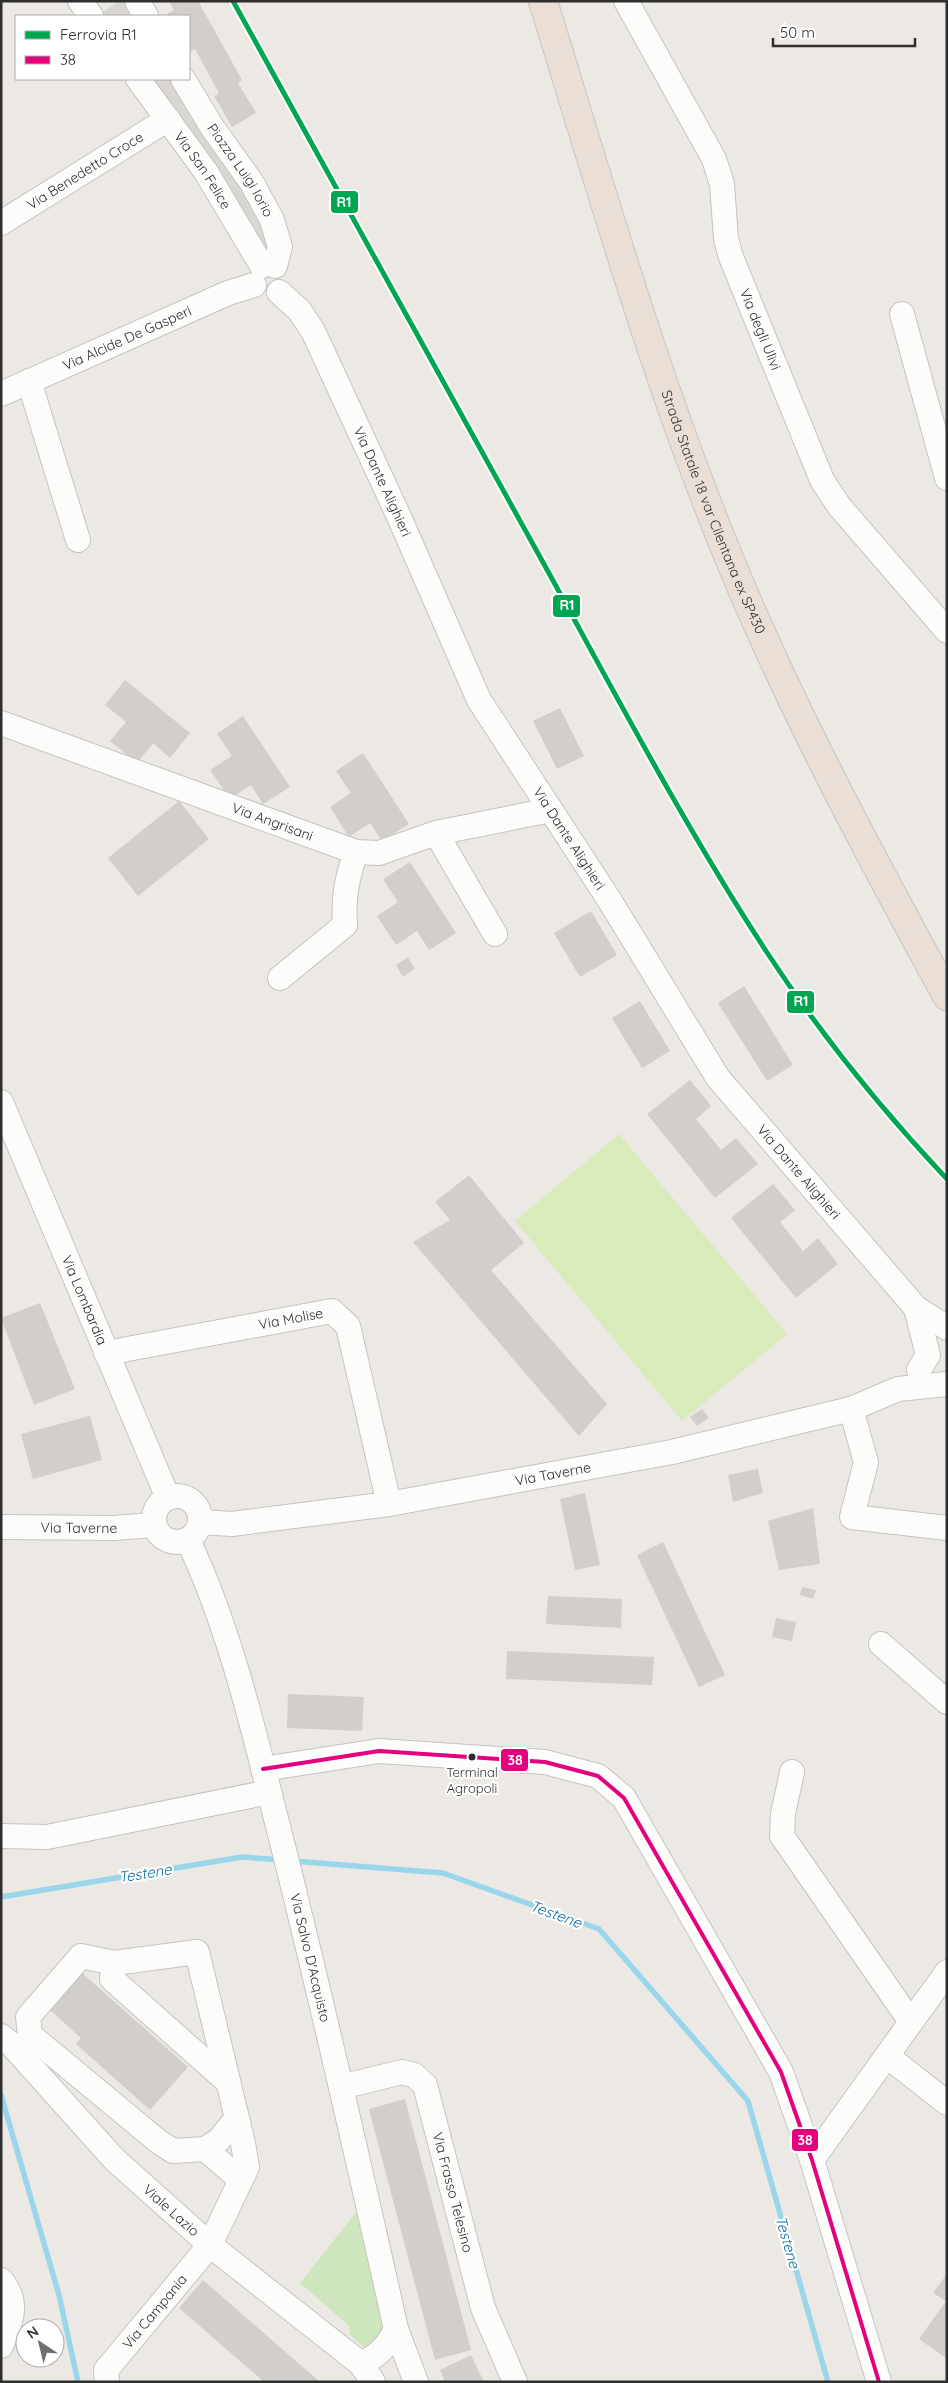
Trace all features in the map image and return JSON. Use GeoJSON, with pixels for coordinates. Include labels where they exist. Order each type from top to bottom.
{"type":"FeatureCollection","features":[{"type":"Feature","properties":{"kind":"highway","name":"Strada Statale 18 var Cilentana ex SP430"},"geometry":{"type":"LineString","coordinates":[[543,1],[664,386],[734,570],[766,643],[817,748],[947,996]]}},
{"type":"Feature","properties":{"kind":"street"},"geometry":{"type":"LineString","coordinates":[[80,1],[90,15]]}},
{"type":"Feature","properties":{"kind":"street"},"geometry":{"type":"LineString","coordinates":[[137,1],[145,15]]}},
{"type":"Feature","properties":{"kind":"street","name":"Via degli Ulivi"},"geometry":{"type":"LineString","coordinates":[[626,1],[714,159],[722,184],[726,239],[731,258],[822,480],[839,506],[947,631]]}},
{"type":"Feature","properties":{"kind":"street","name":"Via San Felice"},"geometry":{"type":"LineString","coordinates":[[139,80],[206,172],[264,272]]}},
{"type":"Feature","properties":{"kind":"street","name":"Piazza Luigi Iorio"},"geometry":{"type":"LineString","coordinates":[[185,80],[212,127],[252,183],[272,220],[280,248],[264,272]]}},
{"type":"Feature","properties":{"kind":"street","name":"Via Benedetto Croce"},"geometry":{"type":"LineString","coordinates":[[1,223],[168,119]]}},
{"type":"Feature","properties":{"kind":"street","name":"Via Dante Alighieri"},"geometry":{"type":"LineString","coordinates":[[264,272],[264,296],[275,295],[279,292],[299,310],[314,331],[400,518],[479,700],[615,909],[718,1078],[916,1308],[947,1328]]}},
{"type":"Feature","properties":{"kind":"street","name":"Via Alcide De Gasperi"},"geometry":{"type":"LineString","coordinates":[[1,394],[228,293],[264,272]]}},
{"type":"Feature","properties":{"kind":"street"},"geometry":{"type":"LineString","coordinates":[[902,314],[947,478]]}},
{"type":"Feature","properties":{"kind":"street"},"geometry":{"type":"LineString","coordinates":[[29,381],[78,540]]}},
{"type":"Feature","properties":{"kind":"street","name":"Via Angrisani"},"geometry":{"type":"LineString","coordinates":[[1,723],[356,852],[379,853],[436,833],[551,810]]}},
{"type":"Feature","properties":{"kind":"street"},"geometry":{"type":"LineString","coordinates":[[436,833],[495,934]]}},
{"type":"Feature","properties":{"kind":"street"},"geometry":{"type":"LineString","coordinates":[[280,978],[345,925],[344,894],[347,877],[356,852]]}},
{"type":"Feature","properties":{"kind":"street","name":"Via Lombardia"},"geometry":{"type":"LineString","coordinates":[[1,1102],[168,1498]]}},
{"type":"Feature","properties":{"kind":"street"},"geometry":{"type":"LineString","coordinates":[[916,1308],[928,1355],[919,1370]]}},
{"type":"Feature","properties":{"kind":"street","name":"Via Molise"},"geometry":{"type":"LineString","coordinates":[[106,1353],[332,1311],[348,1326],[388,1504]]}},
{"type":"Feature","properties":{"kind":"street","name":"Via Taverne"},"geometry":{"type":"LineString","coordinates":[[898,1389],[919,1370],[947,1353]]}},
{"type":"Feature","properties":{"kind":"street","name":"Via Taverne"},"geometry":{"type":"LineString","coordinates":[[194,1531],[232,1524],[388,1504],[672,1452],[851,1408],[898,1389],[944,1383]]}},
{"type":"Feature","properties":{"kind":"street"},"geometry":{"type":"LineString","coordinates":[[851,1408],[866,1462],[852,1517],[947,1528]]}},
{"type":"Feature","properties":{"kind":"street"},"geometry":{"type":"LineString","coordinates":[[175,1496],[188,1499],[198,1509],[194,1531],[181,1543],[168,1541],[162,1537],[154,1525],[158,1506],[168,1498],[175,1496]]}},
{"type":"Feature","properties":{"kind":"street","name":"Via Taverne"},"geometry":{"type":"LineString","coordinates":[[1,1527],[113,1528],[154,1525]]}},
{"type":"Feature","properties":{"kind":"street","name":"Via Salvo D'Acquisto"},"geometry":{"type":"LineString","coordinates":[[194,1531],[210,1587],[237,1666],[298,1904],[396,2329],[414,2376]]}},
{"type":"Feature","properties":{"kind":"street"},"geometry":{"type":"LineString","coordinates":[[881,1644],[947,1702]]}},
{"type":"Feature","properties":{"kind":"street"},"geometry":{"type":"LineString","coordinates":[[263,1769],[379,1751],[546,1762],[598,1776],[624,1798],[780,2072],[812,2160],[879,2382]]}},
{"type":"Feature","properties":{"kind":"street"},"geometry":{"type":"LineString","coordinates":[[792,1772],[783,1814],[782,1836],[911,2022]]}},
{"type":"Feature","properties":{"kind":"street"},"geometry":{"type":"LineString","coordinates":[[1,1836],[47,1836],[270,1796]]}},
{"type":"Feature","properties":{"kind":"street","name":"Via Campania"},"geometry":{"type":"LineString","coordinates":[[107,2382],[106,2370],[210,2245],[247,2167],[197,1952],[114,1963]]}},
{"type":"Feature","properties":{"kind":"street"},"geometry":{"type":"LineString","coordinates":[[228,2082],[112,1979],[114,1963],[81,1956],[28,2017],[30,2035],[159,2142],[173,2151],[205,2149],[219,2140],[237,2118]]}},
{"type":"Feature","properties":{"kind":"street"},"geometry":{"type":"LineString","coordinates":[[812,2160],[947,1972]]}},
{"type":"Feature","properties":{"kind":"street","name":"Viale Lazio"},"geometry":{"type":"LineString","coordinates":[[1,2036],[10,2043],[114,2159],[210,2245],[367,2373],[389,2370],[414,2376]]}},
{"type":"Feature","properties":{"kind":"street"},"geometry":{"type":"LineString","coordinates":[[887,2056],[947,2103]]}},
{"type":"Feature","properties":{"kind":"street","name":"Via Frasso Telesino"},"geometry":{"type":"LineString","coordinates":[[341,2087],[402,2072],[414,2075],[425,2085],[483,2308],[515,2382]]}},
{"type":"Feature","properties":{"kind":"street"},"geometry":{"type":"LineString","coordinates":[[205,2149],[241,2180]]}},
{"type":"Feature","properties":{"kind":"street"},"geometry":{"type":"LineString","coordinates":[[1,2280],[11,2292],[12,2319],[1,2346]]}},
{"type":"Feature","properties":{"kind":"street"},"geometry":{"type":"LineString","coordinates":[[367,2373],[378,2355],[388,2346],[396,2329]]}},
{"type":"Feature","properties":{"kind":"green space"},"geometry":{"type":"Polygon","coordinates":[[[619,1134],[787,1334],[682,1421],[515,1221],[619,1134]]]}},
{"type":"Feature","properties":{"kind":"green space"},"geometry":{"type":"Polygon","coordinates":[[[357,2211],[388,2327],[366,2349],[350,2335],[349,2326],[300,2283],[357,2211]]]}},
{"type":"Feature","properties":{"kind":"shaded area"},"geometry":{"type":"Polygon","coordinates":[[[119,1],[127,1],[135,15],[99,15],[119,1]]]}},
{"type":"Feature","properties":{"kind":"shaded area"},"geometry":{"type":"Polygon","coordinates":[[[148,80],[175,80],[247,183],[273,243],[266,259],[148,80]]]}},
{"type":"Feature","properties":{"kind":"building"},"geometry":{"type":"Polygon","coordinates":[[[169,1],[198,1],[242,80],[238,83],[256,113],[232,127],[214,96],[219,93],[195,49],[190,52],[190,15],[168,15],[174,10],[169,1]]]}},
{"type":"Feature","properties":{"kind":"building"},"geometry":{"type":"Polygon","coordinates":[[[125,680],[190,733],[170,758],[153,743],[137,763],[110,741],[126,722],[105,705],[125,680]]]}},
{"type":"Feature","properties":{"kind":"building"},"geometry":{"type":"Polygon","coordinates":[[[560,708],[584,756],[557,769],[533,721],[560,708]]]}},
{"type":"Feature","properties":{"kind":"building"},"geometry":{"type":"Polygon","coordinates":[[[243,716],[290,787],[263,804],[251,785],[230,799],[210,770],[232,756],[217,734],[243,716]]]}},
{"type":"Feature","properties":{"kind":"building"},"geometry":{"type":"Polygon","coordinates":[[[363,753],[409,824],[382,841],[370,823],[349,837],[330,807],[351,793],[336,771],[363,753]]]}},
{"type":"Feature","properties":{"kind":"building"},"geometry":{"type":"Polygon","coordinates":[[[179,801],[209,839],[138,896],[108,858],[179,801]]]}},
{"type":"Feature","properties":{"kind":"building"},"geometry":{"type":"Polygon","coordinates":[[[410,862],[456,933],[429,950],[417,931],[396,945],[377,916],[398,902],[383,879],[410,862]]]}},
{"type":"Feature","properties":{"kind":"building"},"geometry":{"type":"Polygon","coordinates":[[[591,911],[617,955],[580,977],[554,933],[591,911]]]}},
{"type":"Feature","properties":{"kind":"building"},"geometry":{"type":"Polygon","coordinates":[[[408,957],[415,969],[403,977],[396,965],[408,957]]]}},
{"type":"Feature","properties":{"kind":"building"},"geometry":{"type":"Polygon","coordinates":[[[744,986],[793,1065],[767,1081],[718,1003],[744,986]]]}},
{"type":"Feature","properties":{"kind":"building"},"geometry":{"type":"Polygon","coordinates":[[[640,1001],[670,1051],[642,1068],[612,1018],[640,1001]]]}},
{"type":"Feature","properties":{"kind":"building"},"geometry":{"type":"Polygon","coordinates":[[[690,1080],[711,1106],[696,1119],[721,1150],[736,1138],[758,1164],[715,1198],[647,1114],[690,1080]]]}},
{"type":"Feature","properties":{"kind":"building"},"geometry":{"type":"Polygon","coordinates":[[[469,1175],[524,1243],[491,1270],[607,1404],[579,1436],[413,1242],[450,1220],[435,1202],[469,1175]]]}},
{"type":"Feature","properties":{"kind":"building"},"geometry":{"type":"Polygon","coordinates":[[[773,1184],[795,1210],[780,1222],[803,1251],[818,1238],[838,1264],[796,1298],[731,1218],[773,1184]]]}},
{"type":"Feature","properties":{"kind":"building"},"geometry":{"type":"Polygon","coordinates":[[[40,1303],[75,1389],[34,1405],[1,1318],[40,1303]]]}},
{"type":"Feature","properties":{"kind":"building"},"geometry":{"type":"Polygon","coordinates":[[[702,1409],[709,1418],[697,1426],[690,1417],[702,1409]]]}},
{"type":"Feature","properties":{"kind":"building"},"geometry":{"type":"Polygon","coordinates":[[[90,1416],[102,1460],[33,1479],[21,1434],[90,1416]]]}},
{"type":"Feature","properties":{"kind":"building"},"geometry":{"type":"Polygon","coordinates":[[[758,1469],[763,1493],[733,1502],[728,1475],[758,1469]]]}},
{"type":"Feature","properties":{"kind":"building"},"geometry":{"type":"Polygon","coordinates":[[[585,1493],[600,1565],[575,1570],[560,1499],[585,1493]]]}},
{"type":"Feature","properties":{"kind":"building"},"geometry":{"type":"Polygon","coordinates":[[[813,1508],[820,1564],[779,1570],[768,1521],[813,1508]]]}},
{"type":"Feature","properties":{"kind":"building"},"geometry":{"type":"Polygon","coordinates":[[[663,1542],[725,1675],[699,1687],[637,1555],[663,1542]]]}},
{"type":"Feature","properties":{"kind":"building"},"geometry":{"type":"Polygon","coordinates":[[[802,1587],[816,1590],[813,1599],[800,1595],[802,1587]]]}},
{"type":"Feature","properties":{"kind":"building"},"geometry":{"type":"Polygon","coordinates":[[[548,1596],[622,1599],[621,1628],[546,1624],[548,1596]]]}},
{"type":"Feature","properties":{"kind":"building"},"geometry":{"type":"Polygon","coordinates":[[[776,1618],[796,1622],[792,1641],[772,1637],[776,1618]]]}},
{"type":"Feature","properties":{"kind":"building"},"geometry":{"type":"Polygon","coordinates":[[[507,1651],[654,1657],[652,1685],[506,1679],[507,1651]]]}},
{"type":"Feature","properties":{"kind":"building"},"geometry":{"type":"Polygon","coordinates":[[[288,1694],[364,1697],[362,1731],[287,1728],[288,1694]]]}},
{"type":"Feature","properties":{"kind":"building"},"geometry":{"type":"Polygon","coordinates":[[[82,1973],[188,2067],[150,2110],[76,2044],[81,2038],[49,2009],[82,1973]]]}},
{"type":"Feature","properties":{"kind":"building"},"geometry":{"type":"Polygon","coordinates":[[[405,2099],[471,2350],[435,2360],[369,2109],[405,2099]]]}},
{"type":"Feature","properties":{"kind":"building"},"geometry":{"type":"Polygon","coordinates":[[[947,2274],[947,2359],[919,2339],[946,2301],[933,2293],[947,2274]]]}},
{"type":"Feature","properties":{"kind":"building"},"geometry":{"type":"Polygon","coordinates":[[[203,2280],[320,2382],[264,2382],[179,2308],[203,2280]]]}},
{"type":"Feature","properties":{"kind":"building"},"geometry":{"type":"Polygon","coordinates":[[[471,2355],[484,2382],[445,2382],[440,2370],[471,2355]]]}},
{"type":"Feature","properties":{"kind":"waterway","name":"Testene"},"geometry":{"type":"LineString","coordinates":[[1,1897],[242,1857],[282,1860]]}},
{"type":"Feature","properties":{"kind":"waterway","name":"Testene"},"geometry":{"type":"LineString","coordinates":[[293,1861],[443,1873],[599,1929],[748,2101],[828,2382]]}},
{"type":"Feature","properties":{"kind":"waterway"},"geometry":{"type":"LineString","coordinates":[[1,2095],[59,2295],[78,2382]]}},
{"type":"Feature","properties":{"kind":"rail line","name":"R1"},"geometry":{"type":"LineString","coordinates":[[233,1],[707,857],[766,951],[807,1011],[874,1097],[947,1179]]}},
{"type":"Feature","properties":{"kind":"transit line","name":"38"},"geometry":{"type":"LineString","coordinates":[[263,1769],[379,1751],[545,1762],[598,1776],[624,1798],[781,2072],[812,2160],[879,2382]]}},
{"type":"Feature","properties":{"kind":"place","name":"Terminal Agropoli"},"geometry":{"type":"Point","coordinates":[472,1757]}}]}
